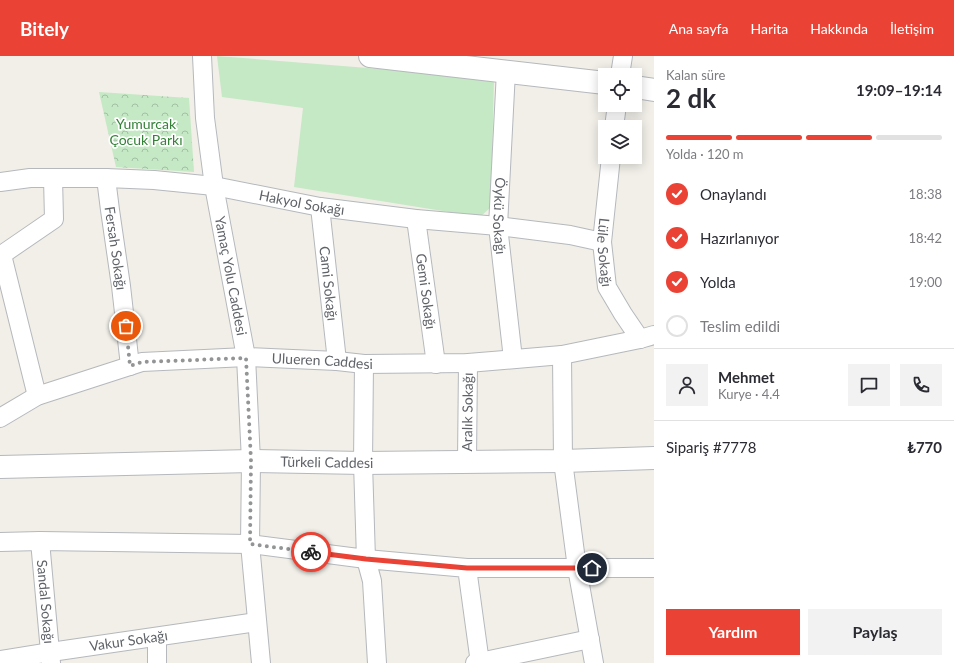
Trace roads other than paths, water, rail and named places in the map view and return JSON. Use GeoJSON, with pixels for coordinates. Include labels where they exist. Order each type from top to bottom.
{"type":"FeatureCollection","features":[{"type":"Feature","properties":{"kind":"street","name":"Yamaç Yolu Caddesi"},"geometry":{"type":"LineString","coordinates":[[202,56],[205,118],[214,186],[246,358],[251,461],[250,544],[261,663]]}},
{"type":"Feature","properties":{"kind":"street"},"geometry":{"type":"LineString","coordinates":[[370,56],[507,64],[598,82]]}},
{"type":"Feature","properties":{"kind":"street"},"geometry":{"type":"LineString","coordinates":[[621,68],[623,56]]}},
{"type":"Feature","properties":{"kind":"street","name":"Öykü Sokağı"},"geometry":{"type":"LineString","coordinates":[[507,64],[498,226],[512,359]]}},
{"type":"Feature","properties":{"kind":"street"},"geometry":{"type":"LineString","coordinates":[[642,88],[654,90]]}},
{"type":"Feature","properties":{"kind":"street","name":"Lüle Sokağı"},"geometry":{"type":"LineString","coordinates":[[610,164],[602,242],[607,287],[623,314],[647,337]]}},
{"type":"Feature","properties":{"kind":"street","name":"Hakyol Sokağı"},"geometry":{"type":"LineString","coordinates":[[0,182],[30,178],[106,178],[154,180],[214,186],[320,207],[416,219],[498,226],[570,235],[602,242]]}},
{"type":"Feature","properties":{"kind":"street"},"geometry":{"type":"LineString","coordinates":[[37,396],[1,256],[54,219],[53,178]]}},
{"type":"Feature","properties":{"kind":"street","name":"Fersah Sokağı"},"geometry":{"type":"LineString","coordinates":[[106,178],[122,286],[130,366]]}},
{"type":"Feature","properties":{"kind":"street","name":"Cami Sokağı"},"geometry":{"type":"LineString","coordinates":[[320,207],[337,361]]}},
{"type":"Feature","properties":{"kind":"street","name":"Gemi Sokağı"},"geometry":{"type":"LineString","coordinates":[[416,219],[436,364]]}},
{"type":"Feature","properties":{"kind":"street","name":"Ulueren Caddesi"},"geometry":{"type":"LineString","coordinates":[[0,418],[37,396],[142,362],[246,358],[337,361],[364,364],[468,363],[562,355],[647,337]]}},
{"type":"Feature","properties":{"kind":"street"},"geometry":{"type":"LineString","coordinates":[[562,355],[563,460],[576,568],[594,663]]}},
{"type":"Feature","properties":{"kind":"street","name":"Aralık Sokağı"},"geometry":{"type":"LineString","coordinates":[[467,461],[468,363]]}},
{"type":"Feature","properties":{"kind":"street"},"geometry":{"type":"LineString","coordinates":[[364,364],[363,463],[366,559],[372,581],[377,663]]}},
{"type":"Feature","properties":{"kind":"street","name":"Türkeli Caddesi"},"geometry":{"type":"LineString","coordinates":[[0,467],[251,461],[363,463],[654,458]]}},
{"type":"Feature","properties":{"kind":"street"},"geometry":{"type":"LineString","coordinates":[[0,542],[40,541],[250,544],[366,559],[467,568],[654,568]]}},
{"type":"Feature","properties":{"kind":"street","name":"Sandal Sokağı"},"geometry":{"type":"LineString","coordinates":[[40,541],[51,657]]}},
{"type":"Feature","properties":{"kind":"street"},"geometry":{"type":"LineString","coordinates":[[467,568],[478,663],[590,639]]}},
{"type":"Feature","properties":{"kind":"street","name":"Vakur Sokağı"},"geometry":{"type":"LineString","coordinates":[[0,660],[51,657],[157,637],[257,622]]}},
{"type":"Feature","properties":{"kind":"street"},"geometry":{"type":"LineString","coordinates":[[157,637],[157,663]]}},
{"type":"Feature","properties":{"kind":"park label","name":"Yumurcak Çocuk Parkı"},"geometry":{"type":"Point","coordinates":[146,132]}}]}
